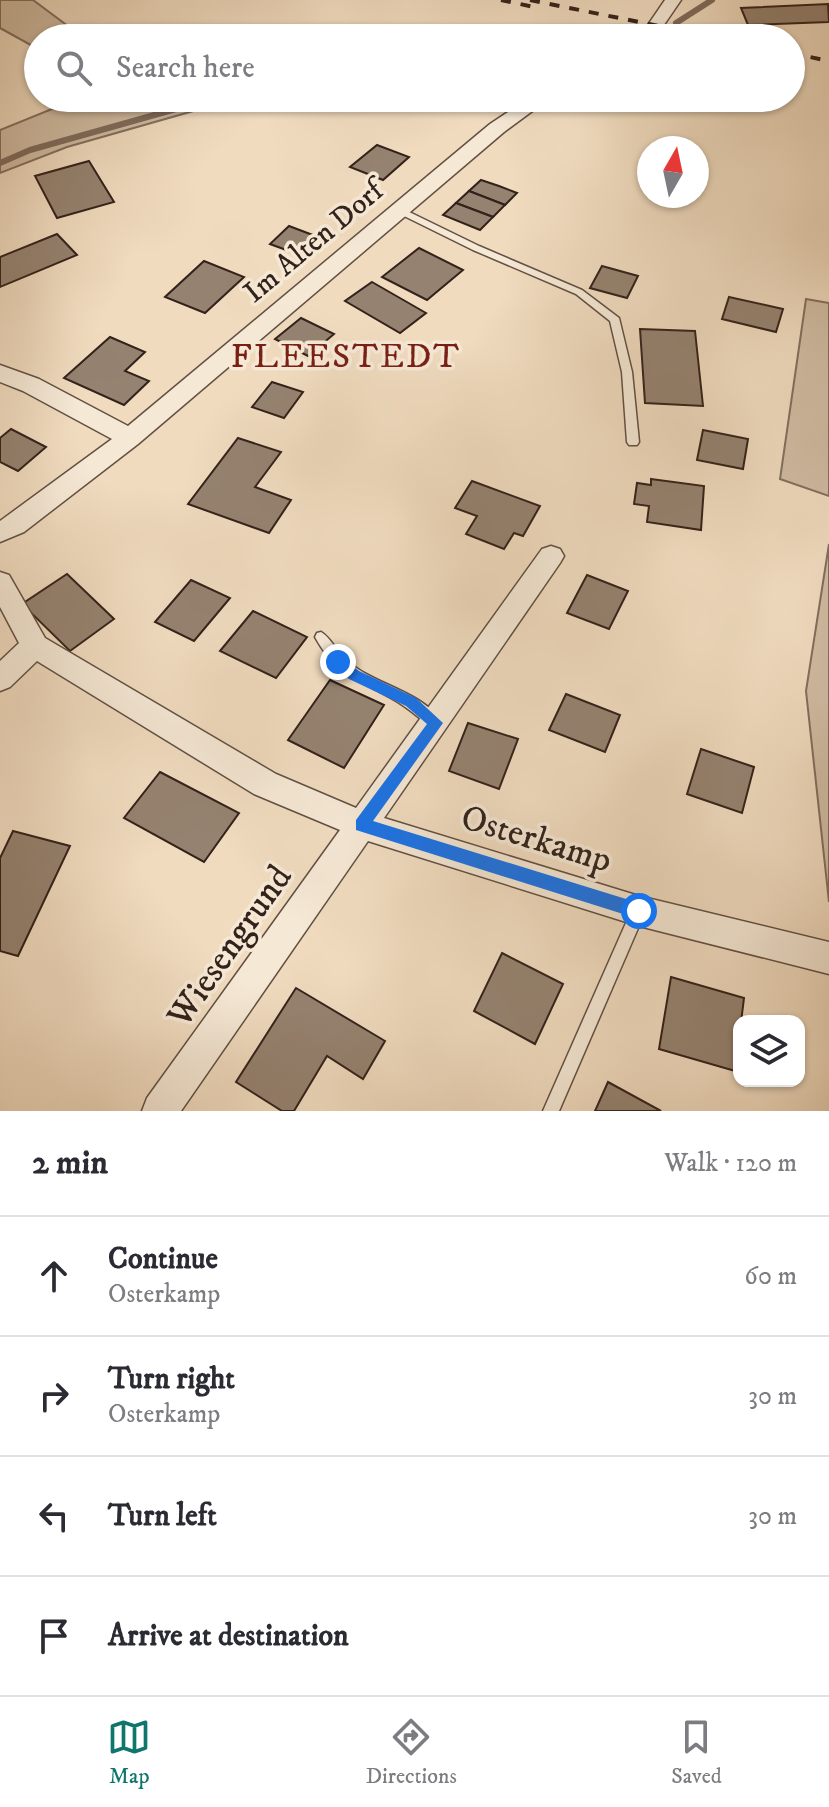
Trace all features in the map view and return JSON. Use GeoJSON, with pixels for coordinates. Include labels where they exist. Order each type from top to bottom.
{"type":"FeatureCollection","features":[{"type":"Feature","properties":{"kind":"street"},"geometry":{"type":"LineString","coordinates":[[657,24],[673,0]]}},
{"type":"Feature","properties":{"kind":"street","name":"Im Alten Dorf"},"geometry":{"type":"LineString","coordinates":[[0,532],[15,525],[130,438],[497,128],[520,112]]}},
{"type":"Feature","properties":{"kind":"street"},"geometry":{"type":"LineString","coordinates":[[0,373],[31,385],[130,438]]}},
{"type":"Feature","properties":{"kind":"street"},"geometry":{"type":"LineString","coordinates":[[362,825],[551,556]]}},
{"type":"Feature","properties":{"kind":"street"},"geometry":{"type":"LineString","coordinates":[[0,582],[35,646],[0,679]]}},
{"type":"Feature","properties":{"kind":"street","name":"Osterkamp"},"geometry":{"type":"LineString","coordinates":[[35,646],[265,784],[362,825],[639,911],[829,958]]}},
{"type":"Feature","properties":{"kind":"street","name":"Wiesengrund"},"geometry":{"type":"LineString","coordinates":[[160,1111],[362,825]]}},
{"type":"Feature","properties":{"kind":"lane"},"geometry":{"type":"LineString","coordinates":[[399,210],[476,248],[579,292],[615,320],[627,372],[633,442]]}},
{"type":"Feature","properties":{"kind":"lane"},"geometry":{"type":"LineString","coordinates":[[321,637],[338,662],[354,675],[411,702],[436,723]]}},
{"type":"Feature","properties":{"kind":"lane"},"geometry":{"type":"LineString","coordinates":[[551,1111],[639,911]]}},
{"type":"Feature","properties":{"kind":"shaded area"},"geometry":{"type":"Polygon","coordinates":[[[0,0],[33,0],[65,24],[24,24],[24,41],[0,28],[0,0]]]}},
{"type":"Feature","properties":{"kind":"shaded area"},"geometry":{"type":"Polygon","coordinates":[[[44,112],[190,112],[67,147],[0,173],[0,130],[44,112]]]}},
{"type":"Feature","properties":{"kind":"shaded area"},"geometry":{"type":"Polygon","coordinates":[[[806,299],[829,303],[829,496],[780,479],[806,299]]]}},
{"type":"Feature","properties":{"kind":"shaded area"},"geometry":{"type":"Polygon","coordinates":[[[829,544],[829,902],[806,691],[829,544]]]}},
{"type":"Feature","properties":{"kind":"building"},"geometry":{"type":"Polygon","coordinates":[[[828,4],[829,22],[748,24],[741,8],[828,4]]]}},
{"type":"Feature","properties":{"kind":"building"},"geometry":{"type":"Polygon","coordinates":[[[377,145],[409,157],[383,180],[350,167],[377,145]]]}},
{"type":"Feature","properties":{"kind":"building"},"geometry":{"type":"Polygon","coordinates":[[[89,161],[114,202],[57,218],[35,176],[89,161]]]}},
{"type":"Feature","properties":{"kind":"building"},"geometry":{"type":"Polygon","coordinates":[[[481,180],[517,193],[505,205],[469,191],[481,180]]]}},
{"type":"Feature","properties":{"kind":"building"},"geometry":{"type":"Polygon","coordinates":[[[469,191],[505,205],[493,217],[456,203],[469,191]]]}},
{"type":"Feature","properties":{"kind":"building"},"geometry":{"type":"Polygon","coordinates":[[[456,203],[493,217],[480,230],[443,215],[456,203]]]}},
{"type":"Feature","properties":{"kind":"building"},"geometry":{"type":"Polygon","coordinates":[[[289,226],[326,240],[308,258],[270,244],[289,226]]]}},
{"type":"Feature","properties":{"kind":"building"},"geometry":{"type":"Polygon","coordinates":[[[57,234],[77,255],[0,287],[0,257],[57,234]]]}},
{"type":"Feature","properties":{"kind":"building"},"geometry":{"type":"Polygon","coordinates":[[[419,248],[463,270],[427,300],[382,277],[419,248]]]}},
{"type":"Feature","properties":{"kind":"building"},"geometry":{"type":"Polygon","coordinates":[[[204,261],[244,277],[205,313],[165,297],[204,261]]]}},
{"type":"Feature","properties":{"kind":"building"},"geometry":{"type":"Polygon","coordinates":[[[602,266],[638,276],[627,298],[590,288],[602,266]]]}},
{"type":"Feature","properties":{"kind":"building"},"geometry":{"type":"Polygon","coordinates":[[[372,282],[426,313],[400,333],[345,301],[372,282]]]}},
{"type":"Feature","properties":{"kind":"building"},"geometry":{"type":"Polygon","coordinates":[[[729,297],[783,309],[776,332],[722,319],[729,297]]]}},
{"type":"Feature","properties":{"kind":"building"},"geometry":{"type":"Polygon","coordinates":[[[301,318],[334,334],[308,356],[275,339],[301,318]]]}},
{"type":"Feature","properties":{"kind":"building"},"geometry":{"type":"Polygon","coordinates":[[[640,329],[695,331],[703,406],[645,403],[640,329]]]}},
{"type":"Feature","properties":{"kind":"building"},"geometry":{"type":"Polygon","coordinates":[[[110,337],[145,352],[125,371],[149,381],[124,405],[64,378],[110,337]]]}},
{"type":"Feature","properties":{"kind":"building"},"geometry":{"type":"Polygon","coordinates":[[[272,382],[303,392],[284,418],[252,407],[272,382]]]}},
{"type":"Feature","properties":{"kind":"building"},"geometry":{"type":"Polygon","coordinates":[[[11,429],[46,447],[18,471],[0,462],[0,438],[11,429]]]}},
{"type":"Feature","properties":{"kind":"building"},"geometry":{"type":"Polygon","coordinates":[[[703,430],[748,439],[743,469],[697,460],[703,430]]]}},
{"type":"Feature","properties":{"kind":"building"},"geometry":{"type":"Polygon","coordinates":[[[238,438],[281,452],[255,487],[291,500],[269,533],[188,504],[238,438]]]}},
{"type":"Feature","properties":{"kind":"building"},"geometry":{"type":"Polygon","coordinates":[[[651,479],[704,486],[701,530],[647,522],[649,506],[634,504],[637,483],[651,485],[651,479]]]}},
{"type":"Feature","properties":{"kind":"building"},"geometry":{"type":"Polygon","coordinates":[[[472,481],[540,506],[523,536],[514,533],[504,549],[466,534],[477,516],[455,508],[472,481]]]}},
{"type":"Feature","properties":{"kind":"building"},"geometry":{"type":"Polygon","coordinates":[[[67,574],[114,619],[70,651],[22,604],[67,574]]]}},
{"type":"Feature","properties":{"kind":"building"},"geometry":{"type":"Polygon","coordinates":[[[587,575],[628,591],[609,629],[567,613],[587,575]]]}},
{"type":"Feature","properties":{"kind":"building"},"geometry":{"type":"Polygon","coordinates":[[[191,580],[230,598],[194,641],[155,622],[191,580]]]}},
{"type":"Feature","properties":{"kind":"building"},"geometry":{"type":"Polygon","coordinates":[[[253,611],[307,637],[276,678],[220,651],[253,611]]]}},
{"type":"Feature","properties":{"kind":"building"},"geometry":{"type":"Polygon","coordinates":[[[330,680],[384,705],[344,768],[288,740],[330,680]]]}},
{"type":"Feature","properties":{"kind":"building"},"geometry":{"type":"Polygon","coordinates":[[[566,694],[620,715],[605,752],[549,730],[566,694]]]}},
{"type":"Feature","properties":{"kind":"building"},"geometry":{"type":"Polygon","coordinates":[[[468,723],[518,739],[499,789],[449,771],[468,723]]]}},
{"type":"Feature","properties":{"kind":"building"},"geometry":{"type":"Polygon","coordinates":[[[701,749],[754,767],[742,813],[687,794],[701,749]]]}},
{"type":"Feature","properties":{"kind":"building"},"geometry":{"type":"Polygon","coordinates":[[[160,772],[239,813],[204,862],[124,818],[160,772]]]}},
{"type":"Feature","properties":{"kind":"building"},"geometry":{"type":"Polygon","coordinates":[[[13,831],[70,846],[18,956],[0,951],[0,858],[13,831]]]}},
{"type":"Feature","properties":{"kind":"building"},"geometry":{"type":"Polygon","coordinates":[[[502,953],[563,984],[535,1044],[474,1011],[502,953]]]}},
{"type":"Feature","properties":{"kind":"building"},"geometry":{"type":"Polygon","coordinates":[[[671,977],[744,998],[742,1015],[733,1015],[733,1070],[659,1049],[671,977]]]}},
{"type":"Feature","properties":{"kind":"building"},"geometry":{"type":"Polygon","coordinates":[[[296,988],[385,1041],[363,1079],[327,1056],[294,1111],[282,1111],[236,1082],[296,988]]]}},
{"type":"Feature","properties":{"kind":"building"},"geometry":{"type":"Polygon","coordinates":[[[608,1082],[661,1111],[595,1111],[608,1082]]]}},
{"type":"Feature","properties":{"kind":"waterway"},"geometry":{"type":"LineString","coordinates":[[676,23],[712,0]]}},
{"type":"Feature","properties":{"kind":"waterway"},"geometry":{"type":"LineString","coordinates":[[0,163],[30,150],[165,112]]}},
{"type":"Feature","properties":{"kind":"railway"},"geometry":{"type":"LineString","coordinates":[[501,0],[539,8]]}},
{"type":"Feature","properties":{"kind":"railway"},"geometry":{"type":"LineString","coordinates":[[530,0],[649,24]]}},
{"type":"Feature","properties":{"kind":"railway"},"geometry":{"type":"LineString","coordinates":[[805,56],[829,61]]}},
{"type":"Feature","properties":{"kind":"district","name":"FLEESTEDT"},"geometry":{"type":"Point","coordinates":[346,355]}},
{"type":"Feature","properties":{"kind":"route"},"geometry":{"type":"LineString","coordinates":[[338,662],[354,675],[411,702],[436,723],[362,825],[639,911]]}}]}
